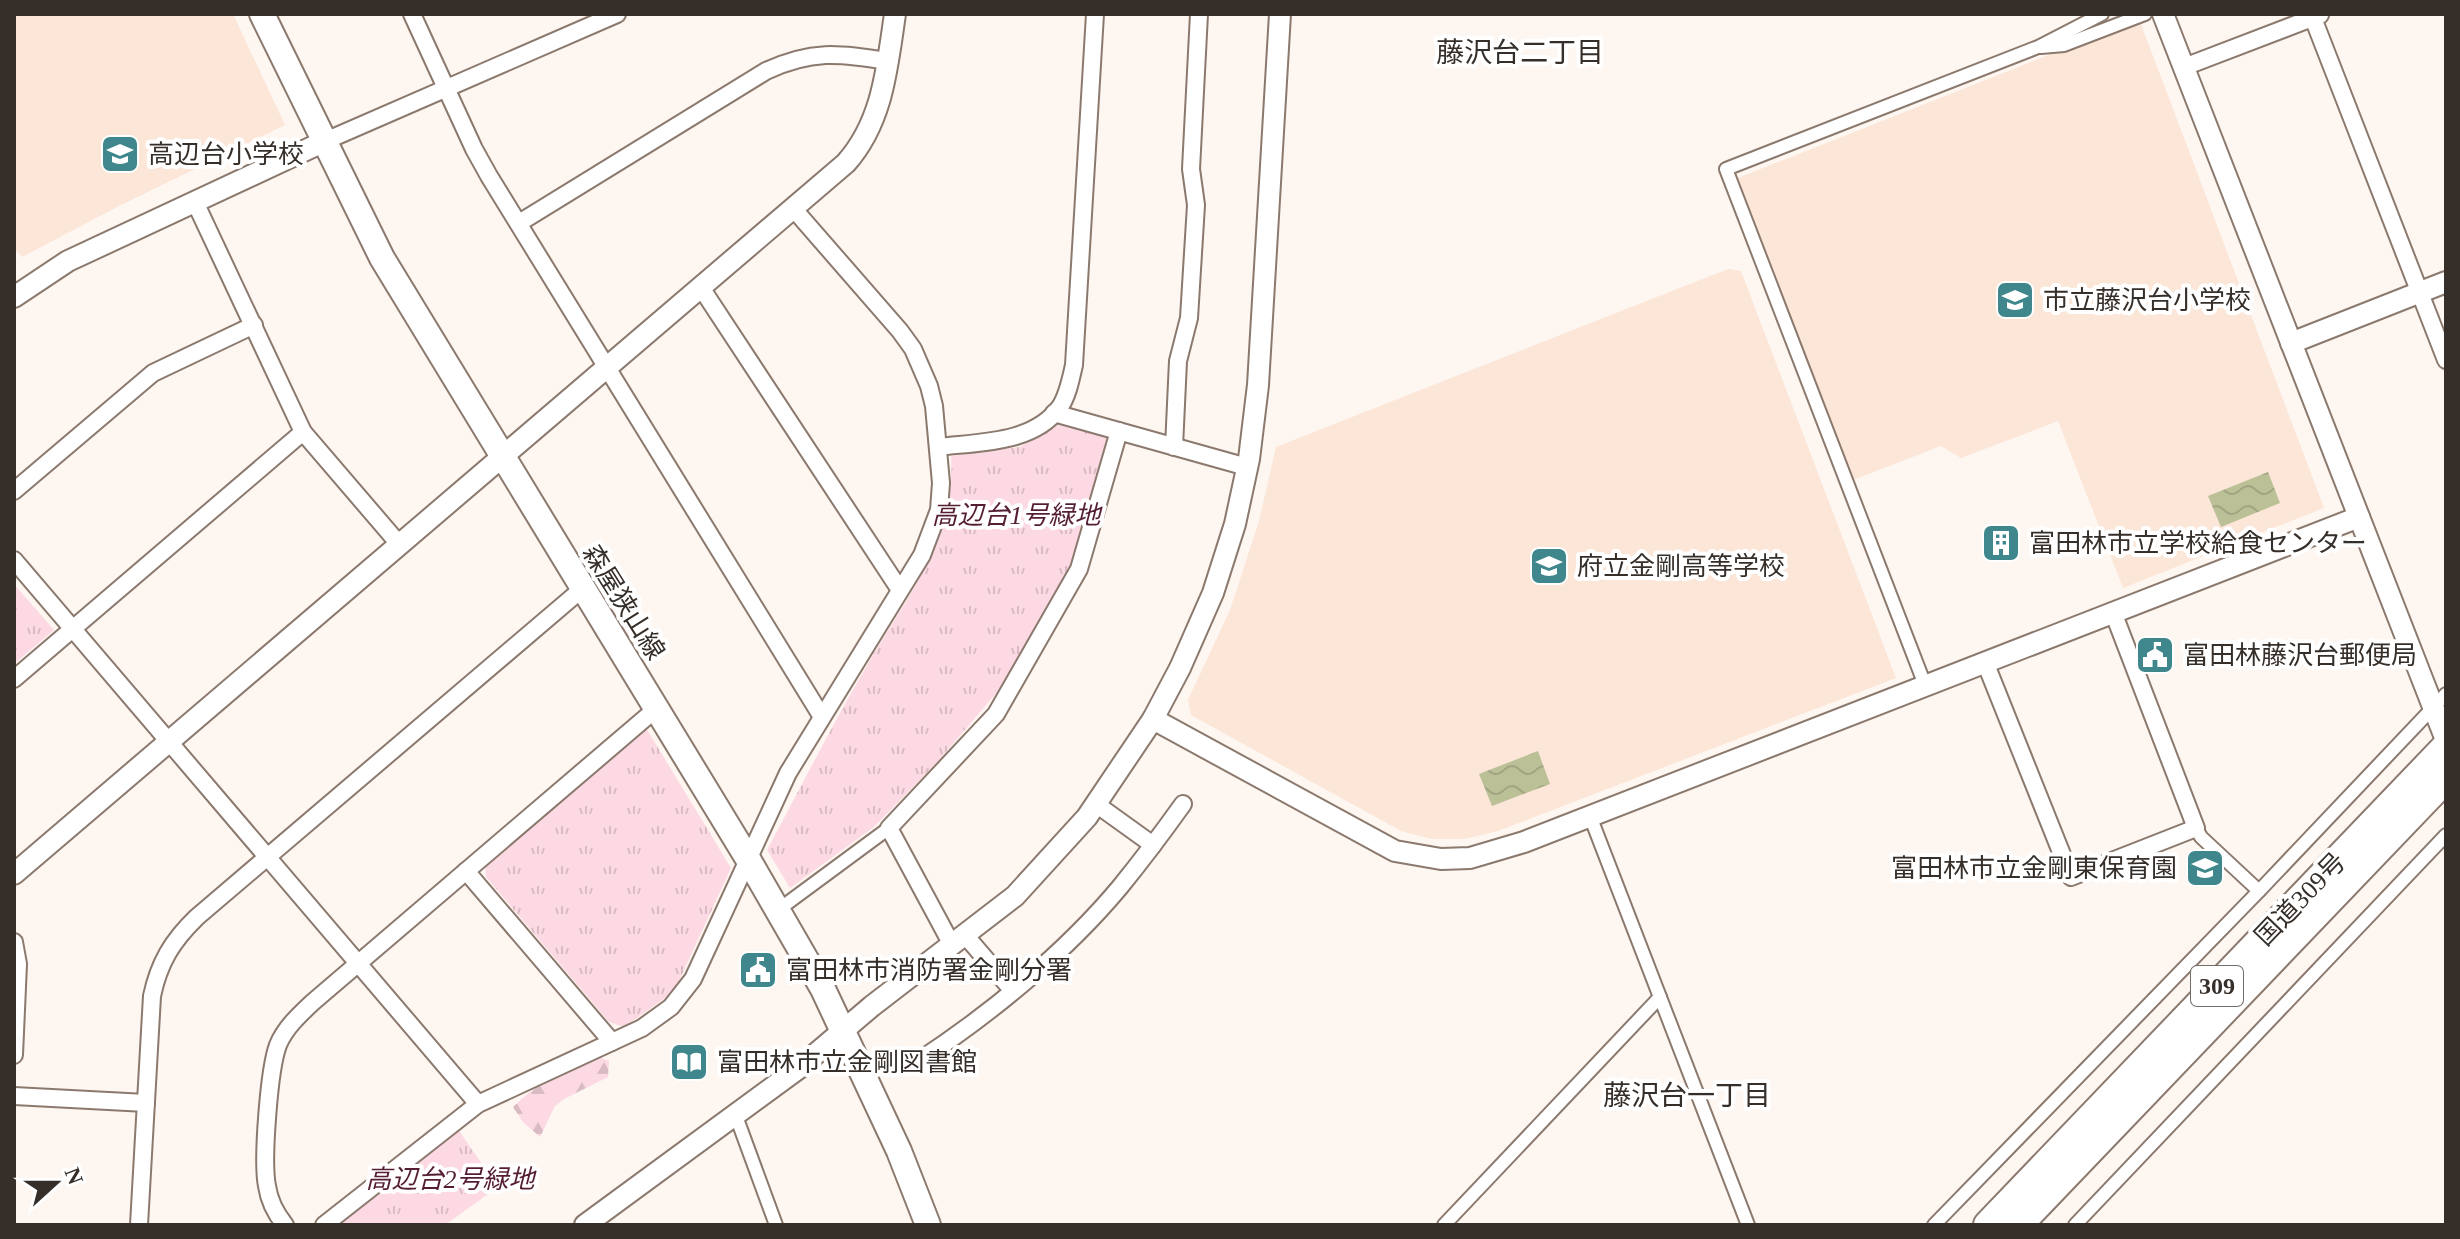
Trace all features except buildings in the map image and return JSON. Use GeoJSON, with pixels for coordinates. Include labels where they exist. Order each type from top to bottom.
{"type":"FeatureCollection","features":[{"type":"Feature","properties":{"kind":"highway","name":"国道309号"},"geometry":{"type":"LineString","coordinates":[[1988,1225],[2445,739]]}},
{"type":"Feature","properties":{"kind":"highway","name":"国道309号"},"geometry":{"type":"LineString","coordinates":[[2018,1225],[2446,778]]}},
{"type":"Feature","properties":{"kind":"main road","name":"森屋狭山線"},"geometry":{"type":"LineString","coordinates":[[262,14],[382,258],[778,910],[843,1031],[899,1151],[928,1225]]}},
{"type":"Feature","properties":{"kind":"street"},"geometry":{"type":"LineString","coordinates":[[412,14],[474,149],[822,717]]}},
{"type":"Feature","properties":{"kind":"street"},"geometry":{"type":"LineString","coordinates":[[14,297],[68,261],[323,142],[617,14]]}},
{"type":"Feature","properties":{"kind":"street"},"geometry":{"type":"LineString","coordinates":[[14,874],[846,163],[869,134],[877,113],[895,14]]}},
{"type":"Feature","properties":{"kind":"street"},"geometry":{"type":"LineString","coordinates":[[938,447],[1020,435],[1033,429],[1061,405],[1074,365],[1095,14]]}},
{"type":"Feature","properties":{"kind":"street"},"geometry":{"type":"LineString","coordinates":[[1174,447],[1178,361],[1189,318],[1196,205],[1191,169],[1199,14]]}},
{"type":"Feature","properties":{"kind":"street"},"geometry":{"type":"LineString","coordinates":[[585,1225],[799,1068],[1015,896],[1096,804],[1153,719],[1180,668],[1213,593],[1235,524],[1247,467],[1258,385],[1280,14]]}},
{"type":"Feature","properties":{"kind":"street"},"geometry":{"type":"LineString","coordinates":[[1925,685],[1726,169],[2038,47],[2102,14]]}},
{"type":"Feature","properties":{"kind":"street"},"geometry":{"type":"LineString","coordinates":[[2038,47],[2064,45],[2145,14]]}},
{"type":"Feature","properties":{"kind":"street"},"geometry":{"type":"LineString","coordinates":[[2163,14],[2359,517],[2440,701],[2445,739]]}},
{"type":"Feature","properties":{"kind":"street"},"geometry":{"type":"LineString","coordinates":[[2184,67],[2318,16],[2446,360]]}},
{"type":"Feature","properties":{"kind":"street"},"geometry":{"type":"LineString","coordinates":[[519,223],[766,71],[789,60],[816,54],[842,53],[887,61]]}},
{"type":"Feature","properties":{"kind":"street"},"geometry":{"type":"LineString","coordinates":[[195,202],[303,432],[399,544]]}},
{"type":"Feature","properties":{"kind":"street"},"geometry":{"type":"LineString","coordinates":[[324,1225],[478,1104],[657,1018],[682,995],[693,979],[788,773],[922,555],[939,510],[941,483],[929,386],[913,349],[792,207]]}},
{"type":"Feature","properties":{"kind":"street"},"geometry":{"type":"LineString","coordinates":[[2291,343],[2446,282]]}},
{"type":"Feature","properties":{"kind":"street"},"geometry":{"type":"LineString","coordinates":[[700,286],[900,590]]}},
{"type":"Feature","properties":{"kind":"street"},"geometry":{"type":"LineString","coordinates":[[14,491],[153,373],[254,325]]}},
{"type":"Feature","properties":{"kind":"street"},"geometry":{"type":"LineString","coordinates":[[1054,413],[1247,467]]}},
{"type":"Feature","properties":{"kind":"street"},"geometry":{"type":"LineString","coordinates":[[778,910],[889,828],[996,714],[1079,569],[1119,431]]}},
{"type":"Feature","properties":{"kind":"street"},"geometry":{"type":"LineString","coordinates":[[14,679],[303,432]]}},
{"type":"Feature","properties":{"kind":"street"},"geometry":{"type":"LineString","coordinates":[[1153,719],[1395,851],[1420,857],[1470,858],[1494,853],[2359,517]]}},
{"type":"Feature","properties":{"kind":"street"},"geometry":{"type":"LineString","coordinates":[[14,560],[478,1104]]}},
{"type":"Feature","properties":{"kind":"street"},"geometry":{"type":"LineString","coordinates":[[139,1225],[152,996],[162,962],[182,932],[582,589]]}},
{"type":"Feature","properties":{"kind":"street"},"geometry":{"type":"LineString","coordinates":[[2113,612],[2196,828],[2201,837],[2259,891]]}},
{"type":"Feature","properties":{"kind":"street"},"geometry":{"type":"LineString","coordinates":[[1985,662],[2071,877],[2196,828]]}},
{"type":"Feature","properties":{"kind":"street"},"geometry":{"type":"LineString","coordinates":[[1934,1225],[2440,701]]}},
{"type":"Feature","properties":{"kind":"street"},"geometry":{"type":"LineString","coordinates":[[285,1225],[271,1203],[266,1184],[273,1059],[287,1029],[299,1015],[657,708]]}},
{"type":"Feature","properties":{"kind":"street"},"geometry":{"type":"LineString","coordinates":[[1096,804],[1153,845]]}},
{"type":"Feature","properties":{"kind":"street"},"geometry":{"type":"LineString","coordinates":[[917,1062],[950,1041],[1013,991],[1067,942],[1119,889],[1183,804]]}},
{"type":"Feature","properties":{"kind":"street"},"geometry":{"type":"LineString","coordinates":[[1590,816],[1748,1225]]}},
{"type":"Feature","properties":{"kind":"street"},"geometry":{"type":"LineString","coordinates":[[889,828],[958,940],[1013,991]]}},
{"type":"Feature","properties":{"kind":"street"},"geometry":{"type":"LineString","coordinates":[[2075,1225],[2446,835]]}},
{"type":"Feature","properties":{"kind":"street"},"geometry":{"type":"LineString","coordinates":[[466,871],[612,1042]]}},
{"type":"Feature","properties":{"kind":"street"},"geometry":{"type":"LineString","coordinates":[[14,942],[18,964],[14,1055]]}},
{"type":"Feature","properties":{"kind":"street"},"geometry":{"type":"LineString","coordinates":[[1444,1225],[1660,997]]}},
{"type":"Feature","properties":{"kind":"street"},"geometry":{"type":"LineString","coordinates":[[14,1096],[146,1103]]}},
{"type":"Feature","properties":{"kind":"street"},"geometry":{"type":"LineString","coordinates":[[736,1116],[776,1225]]}},
{"type":"Feature","properties":{"kind":"shaded area","name":"高辺台小学校"},"geometry":{"type":"Polygon","coordinates":[[[14,14],[233,14],[285,125],[22,257],[14,248],[14,14]]]}},
{"type":"Feature","properties":{"kind":"shaded area","name":"市立藤沢台小学校"},"geometry":{"type":"Polygon","coordinates":[[[2139,19],[2324,508],[2123,588],[2058,421],[1961,458],[1941,446],[1853,480],[1738,178],[2139,19]]]}},
{"type":"Feature","properties":{"kind":"shaded area","name":"府立金剛高等学校"},"geometry":{"type":"Polygon","coordinates":[[[1728,269],[1741,271],[1896,678],[1498,831],[1465,839],[1431,839],[1401,831],[1191,715],[1188,700],[1230,610],[1259,521],[1276,447],[1728,269]]]}},
{"type":"Feature","properties":{"kind":"green space","name":"高辺台1号緑地"},"geometry":{"type":"Polygon","coordinates":[[[1055,424],[1107,437],[1072,568],[999,690],[940,759],[874,827],[790,888],[767,850],[938,540],[951,486],[951,456],[1020,447],[1055,424]]]}},
{"type":"Feature","properties":{"kind":"green space"},"geometry":{"type":"Polygon","coordinates":[[[14,584],[54,630],[14,664],[14,584]]]}},
{"type":"Feature","properties":{"kind":"green space"},"geometry":{"type":"Polygon","coordinates":[[[646,728],[731,868],[679,981],[665,998],[624,1027],[609,1022],[486,877],[485,864],[646,728]]]}},
{"type":"Feature","properties":{"kind":"green space"},"geometry":{"type":"Polygon","coordinates":[[[598,1057],[609,1061],[608,1077],[555,1106],[540,1137],[523,1122],[513,1107],[522,1098],[553,1077],[598,1057]]]}},
{"type":"Feature","properties":{"kind":"green space","name":"高辺台2号緑地"},"geometry":{"type":"Polygon","coordinates":[[[457,1128],[498,1187],[445,1225],[334,1225],[457,1128]]]}},
{"type":"Feature","properties":{"kind":"water"},"geometry":{"type":"Polygon","coordinates":[[[2268,472],[2280,503],[2221,527],[2208,496],[2268,472]]]}},
{"type":"Feature","properties":{"kind":"water"},"geometry":{"type":"Polygon","coordinates":[[[1538,751],[1550,784],[1492,806],[1479,774],[1538,751]]]}},
{"type":"Feature","properties":{"kind":"place","name":"高辺台小学校"},"geometry":{"type":"Point","coordinates":[120,154]}},
{"type":"Feature","properties":{"kind":"place","name":"市立藤沢台小学校"},"geometry":{"type":"Point","coordinates":[2015,300]}},
{"type":"Feature","properties":{"kind":"place","name":"富田林市立学校給食センター"},"geometry":{"type":"Point","coordinates":[2001,543]}},
{"type":"Feature","properties":{"kind":"place","name":"府立金剛高等学校"},"geometry":{"type":"Point","coordinates":[1549,566]}},
{"type":"Feature","properties":{"kind":"place","name":"富田林藤沢台郵便局"},"geometry":{"type":"Point","coordinates":[2155,655]}},
{"type":"Feature","properties":{"kind":"place","name":"富田林市立金剛東保育園"},"geometry":{"type":"Point","coordinates":[2205,868]}},
{"type":"Feature","properties":{"kind":"place","name":"富田林市消防署金剛分署"},"geometry":{"type":"Point","coordinates":[758,970]}},
{"type":"Feature","properties":{"kind":"place","name":"富田林市立金剛図書館"},"geometry":{"type":"Point","coordinates":[689,1062]}},
{"type":"Feature","properties":{"kind":"district","name":"藤沢台二丁目"},"geometry":{"type":"Point","coordinates":[1520,52]}},
{"type":"Feature","properties":{"kind":"district","name":"藤沢台一丁目"},"geometry":{"type":"Point","coordinates":[1687,1095]}}]}
